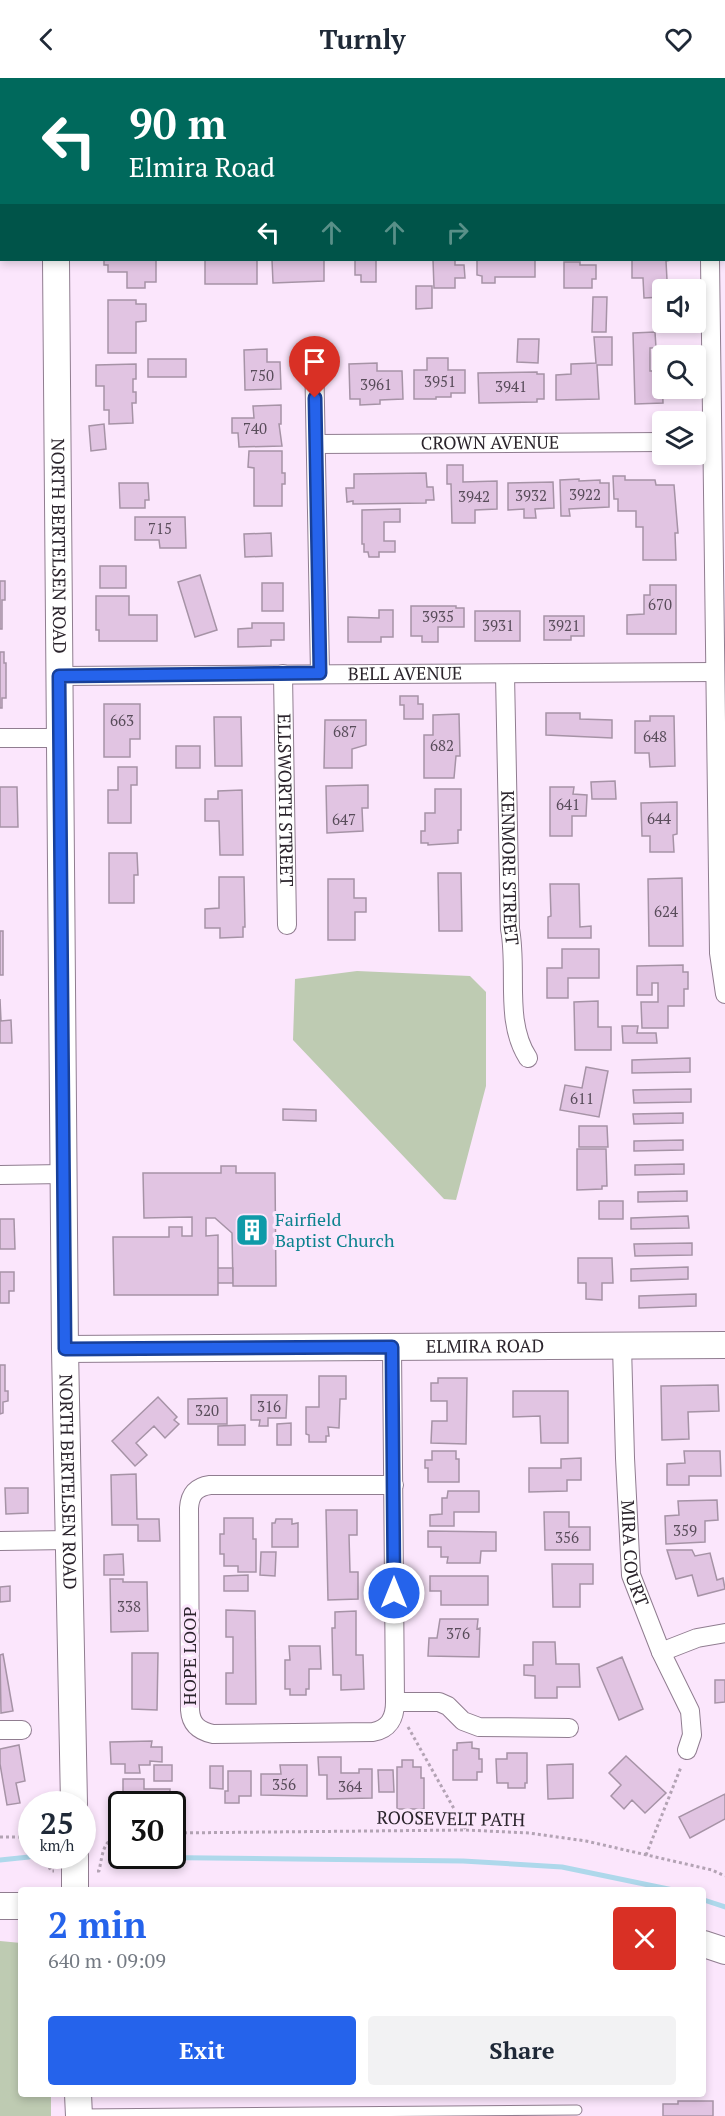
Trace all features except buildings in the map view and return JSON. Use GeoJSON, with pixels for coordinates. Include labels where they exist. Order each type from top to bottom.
{"type":"FeatureCollection","features":[{"type":"Feature","properties":{"kind":"street","name":"NORTH BERTELSEN ROAD"},"geometry":{"type":"LineString","coordinates":[[56,261],[65,1349],[74,1791]]}},
{"type":"Feature","properties":{"kind":"street"},"geometry":{"type":"LineString","coordinates":[[705,411],[710,261]]}},
{"type":"Feature","properties":{"kind":"street"},"geometry":{"type":"LineString","coordinates":[[314,352],[320,673]]}},
{"type":"Feature","properties":{"kind":"street","name":"CROWN AVENUE"},"geometry":{"type":"LineString","coordinates":[[316,444],[652,442]]}},
{"type":"Feature","properties":{"kind":"street"},"geometry":{"type":"LineString","coordinates":[[705,465],[722,845],[719,953],[725,994]]}},
{"type":"Feature","properties":{"kind":"street","name":"BELL AVENUE"},"geometry":{"type":"LineString","coordinates":[[59,676],[716,672]]}},
{"type":"Feature","properties":{"kind":"street","name":"ELLSWORTH STREET"},"geometry":{"type":"LineString","coordinates":[[283,674],[287,925]]}},
{"type":"Feature","properties":{"kind":"street","name":"KENMORE STREET"},"geometry":{"type":"LineString","coordinates":[[505,674],[510,929],[513,945],[515,1025],[521,1047],[528,1058]]}},
{"type":"Feature","properties":{"kind":"street"},"geometry":{"type":"LineString","coordinates":[[0,738],[60,738]]}},
{"type":"Feature","properties":{"kind":"street"},"geometry":{"type":"LineString","coordinates":[[0,1175],[63,1174]]}},
{"type":"Feature","properties":{"kind":"street","name":"ELMIRA ROAD"},"geometry":{"type":"LineString","coordinates":[[65,1349],[725,1345]]}},
{"type":"Feature","properties":{"kind":"street","name":"MIRA COURT"},"geometry":{"type":"LineString","coordinates":[[622,1346],[629,1566],[633,1585],[661,1652],[690,1712],[692,1735],[687,1750]]}},
{"type":"Feature","properties":{"kind":"street"},"geometry":{"type":"LineString","coordinates":[[392,1347],[394,1710],[443,1703],[463,1721],[479,1727],[569,1728]]}},
{"type":"Feature","properties":{"kind":"street","name":"HOPE LOOP"},"geometry":{"type":"LineString","coordinates":[[393,1485],[210,1485],[200,1487],[194,1493],[189,1509],[190,1710],[195,1726],[213,1734],[373,1732],[384,1728],[394,1710]]}},
{"type":"Feature","properties":{"kind":"street"},"geometry":{"type":"LineString","coordinates":[[0,1541],[69,1540]]}},
{"type":"Feature","properties":{"kind":"street"},"geometry":{"type":"LineString","coordinates":[[661,1652],[697,1638],[725,1634]]}},
{"type":"Feature","properties":{"kind":"street"},"geometry":{"type":"LineString","coordinates":[[0,1730],[22,1730]]}},
{"type":"Feature","properties":{"kind":"street"},"geometry":{"type":"LineString","coordinates":[[75,1869],[75,1887]]}},
{"type":"Feature","properties":{"kind":"street"},"geometry":{"type":"LineString","coordinates":[[0,1906],[18,1906]]}},
{"type":"Feature","properties":{"kind":"street"},"geometry":{"type":"LineString","coordinates":[[706,1945],[725,1951]]}},
{"type":"Feature","properties":{"kind":"lane"},"geometry":{"type":"LineString","coordinates":[[79,2108],[577,2110]]}},
{"type":"Feature","properties":{"kind":"path"},"geometry":{"type":"LineString","coordinates":[[394,1710],[410,1729],[466,1830]]}},
{"type":"Feature","properties":{"kind":"path"},"geometry":{"type":"LineString","coordinates":[[646,1855],[687,1750]]}},
{"type":"Feature","properties":{"kind":"path","name":"ROOSEVELT PATH"},"geometry":{"type":"LineString","coordinates":[[186,1833],[466,1830],[529,1833],[586,1841],[712,1870],[725,1876]]}},
{"type":"Feature","properties":{"kind":"path"},"geometry":{"type":"LineString","coordinates":[[0,1837],[18,1837]]}},
{"type":"Feature","properties":{"kind":"green space"},"geometry":{"type":"Polygon","coordinates":[[[357,971],[470,976],[486,992],[486,1086],[456,1200],[444,1199],[293,1040],[295,979],[357,971]]]}},
{"type":"Feature","properties":{"kind":"green space"},"geometry":{"type":"Polygon","coordinates":[[[0,1941],[18,1943],[18,2097],[51,2097],[51,2116],[0,2116],[0,1941]]]}},
{"type":"Feature","properties":{"kind":"waterway"},"geometry":{"type":"LineString","coordinates":[[0,1860],[18,1858]]}},
{"type":"Feature","properties":{"kind":"waterway"},"geometry":{"type":"LineString","coordinates":[[186,1858],[463,1861],[562,1867],[659,1887]]}},
{"type":"Feature","properties":{"kind":"waterway"},"geometry":{"type":"LineString","coordinates":[[706,1901],[725,1907]]}},
{"type":"Feature","properties":{"kind":"place","name":"Fairfield Baptist Church"},"geometry":{"type":"Point","coordinates":[252,1230]}},
{"type":"Feature","properties":{"kind":"route"},"geometry":{"type":"LineString","coordinates":[[315,398],[320,673],[59,676],[65,1349],[392,1347],[394,1593]]}}]}
